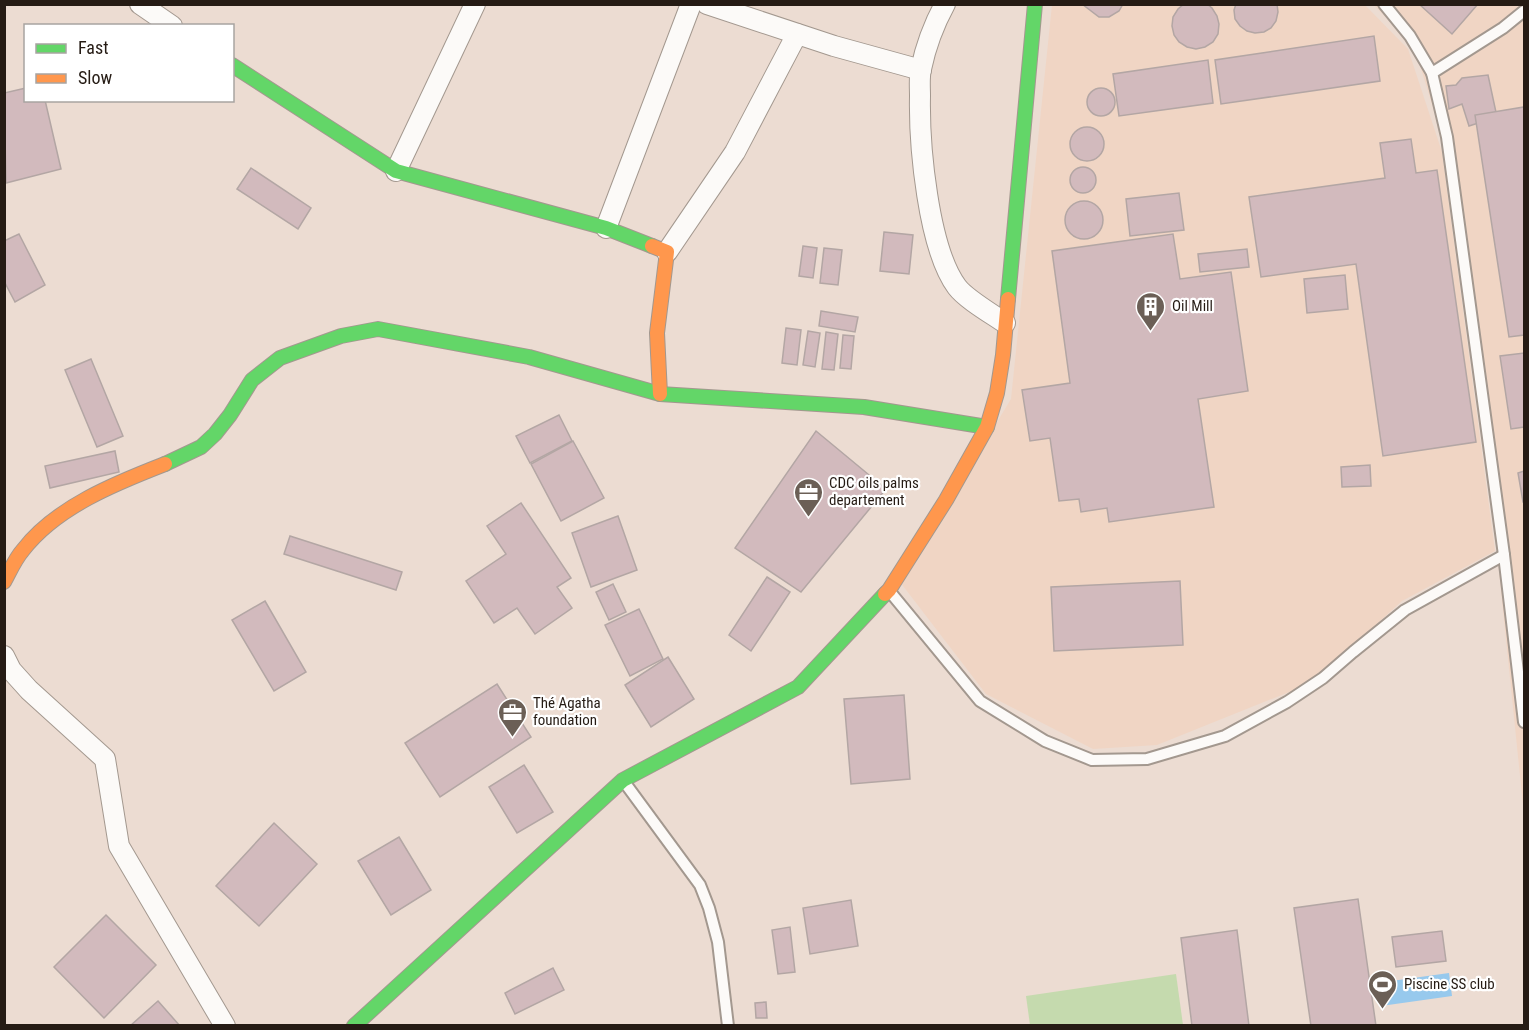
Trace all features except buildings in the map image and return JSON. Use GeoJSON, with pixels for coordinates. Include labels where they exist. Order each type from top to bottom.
{"type":"FeatureCollection","features":[{"type":"Feature","properties":{"kind":"main road"},"geometry":{"type":"LineString","coordinates":[[354,1026],[374,1018],[623,780],[798,687],[889,590],[946,500],[987,427],[997,393],[1003,355],[1035,4]]}},
{"type":"Feature","properties":{"kind":"main road"},"geometry":{"type":"LineString","coordinates":[[234,66],[396,171],[606,228],[667,252],[657,333],[660,394]]}},
{"type":"Feature","properties":{"kind":"main road"},"geometry":{"type":"LineString","coordinates":[[4,582],[23,549],[42,530],[70,508],[124,480],[201,447],[230,415],[252,380],[280,358],[341,336],[378,329],[529,357],[660,394],[864,407],[987,427]]}},
{"type":"Feature","properties":{"kind":"street"},"geometry":{"type":"LineString","coordinates":[[140,4],[169,24]]}},
{"type":"Feature","properties":{"kind":"street"},"geometry":{"type":"LineString","coordinates":[[396,171],[475,4]]}},
{"type":"Feature","properties":{"kind":"street"},"geometry":{"type":"LineString","coordinates":[[606,228],[691,4]]}},
{"type":"Feature","properties":{"kind":"street"},"geometry":{"type":"LineString","coordinates":[[707,4],[871,57],[921,70]]}},
{"type":"Feature","properties":{"kind":"street"},"geometry":{"type":"LineString","coordinates":[[945,4],[932,27],[921,70],[922,147],[930,206],[941,256],[948,273],[959,290],[1005,323]]}},
{"type":"Feature","properties":{"kind":"street"},"geometry":{"type":"LineString","coordinates":[[667,252],[735,152],[797,34]]}},
{"type":"Feature","properties":{"kind":"street"},"geometry":{"type":"LineString","coordinates":[[4,656],[11,670],[29,690],[105,759],[119,846],[225,1026]]}},
{"type":"Feature","properties":{"kind":"lane"},"geometry":{"type":"LineString","coordinates":[[1384,4],[1410,36],[1432,73],[1447,137],[1504,555],[1524,722]]}},
{"type":"Feature","properties":{"kind":"lane"},"geometry":{"type":"LineString","coordinates":[[1432,73],[1503,28],[1524,11]]}},
{"type":"Feature","properties":{"kind":"lane"},"geometry":{"type":"LineString","coordinates":[[889,590],[980,701],[1045,741],[1092,760],[1148,759],[1225,735],[1287,702],[1323,678],[1405,610],[1504,555]]}},
{"type":"Feature","properties":{"kind":"lane"},"geometry":{"type":"LineString","coordinates":[[623,780],[700,885],[718,942],[728,1026]]}},
{"type":"Feature","properties":{"kind":"shaded area"},"geometry":{"type":"Polygon","coordinates":[[[1052,5],[1365,5],[1408,49],[1442,152],[1495,551],[1402,601],[1314,682],[1157,745],[1093,749],[986,694],[900,582],[1011,399],[1052,5]]]}},
{"type":"Feature","properties":{"kind":"shaded area"},"geometry":{"type":"Polygon","coordinates":[[[1374,5],[1524,5],[1524,815],[1483,414],[1442,136],[1414,46],[1374,5]]]}},
{"type":"Feature","properties":{"kind":"green space"},"geometry":{"type":"Polygon","coordinates":[[[1176,974],[1183,1025],[1030,1025],[1026,996],[1176,974]]]}},
{"type":"Feature","properties":{"kind":"water"},"geometry":{"type":"Polygon","coordinates":[[[1449,973],[1452,996],[1381,1006],[1377,983],[1449,973]]]}},
{"type":"Feature","properties":{"kind":"traffic: fast"},"geometry":{"type":"LineString","coordinates":[[1008,299],[1035,4]]}},
{"type":"Feature","properties":{"kind":"traffic: fast"},"geometry":{"type":"LineString","coordinates":[[234,66],[396,171],[606,228],[652,246]]}},
{"type":"Feature","properties":{"kind":"traffic: fast"},"geometry":{"type":"LineString","coordinates":[[165,464],[201,447],[230,415],[252,380],[280,358],[341,336],[378,329],[529,357],[660,394],[864,407],[987,427]]}},
{"type":"Feature","properties":{"kind":"traffic: fast"},"geometry":{"type":"LineString","coordinates":[[354,1026],[623,780],[798,687],[885,594]]}},
{"type":"Feature","properties":{"kind":"traffic: slow"},"geometry":{"type":"LineString","coordinates":[[652,246],[667,252],[657,333],[660,394]]}},
{"type":"Feature","properties":{"kind":"traffic: slow"},"geometry":{"type":"LineString","coordinates":[[885,594],[946,500],[987,427],[997,393],[1008,299]]}},
{"type":"Feature","properties":{"kind":"traffic: slow"},"geometry":{"type":"LineString","coordinates":[[4,582],[20,554],[52,521],[107,488],[165,464]]}},
{"type":"Feature","properties":{"kind":"place","name":"Oil Mill"},"geometry":{"type":"Point","coordinates":[1151,332]}},
{"type":"Feature","properties":{"kind":"place","name":"CDC oils palms departement"},"geometry":{"type":"Point","coordinates":[808,518]}},
{"type":"Feature","properties":{"kind":"place","name":"Thé Agatha foundation"},"geometry":{"type":"Point","coordinates":[512,738]}},
{"type":"Feature","properties":{"kind":"place","name":"Piscine SS club"},"geometry":{"type":"Point","coordinates":[1383,1010]}}]}
